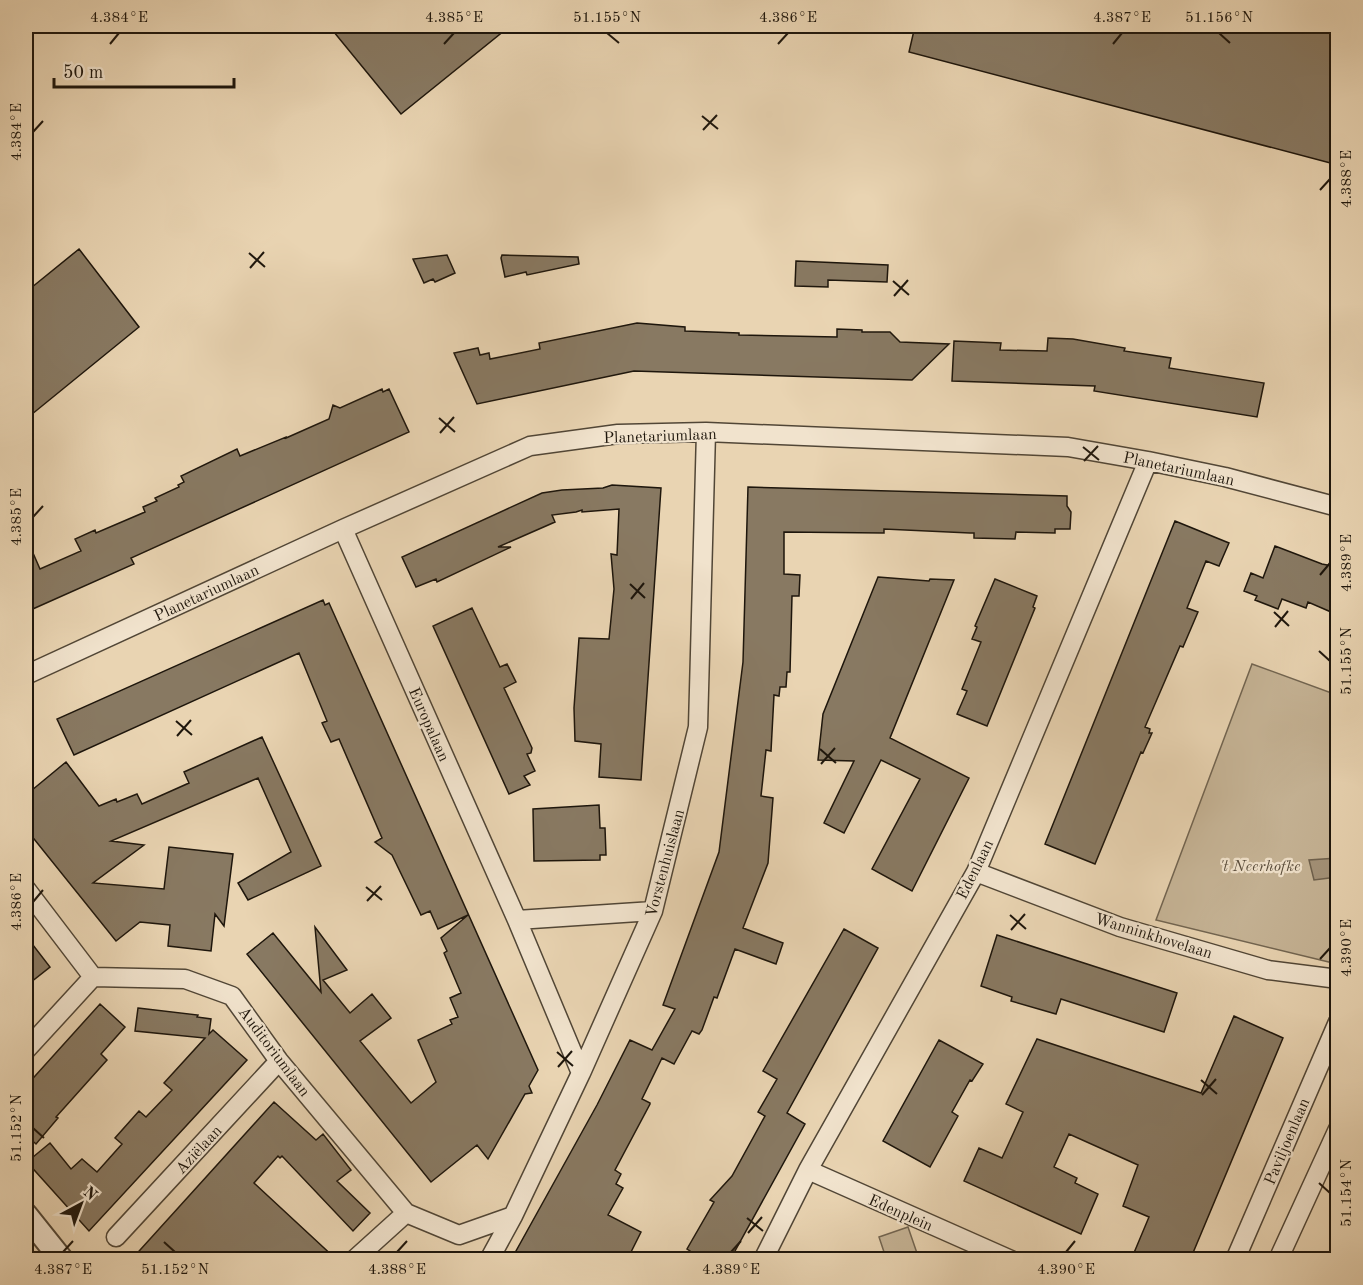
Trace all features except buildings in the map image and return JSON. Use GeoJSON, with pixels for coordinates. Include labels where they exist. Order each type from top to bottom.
{"type":"FeatureCollection","features":[{"type":"Feature","properties":{"kind":"street","name":"Planetariumlaan"},"geometry":{"type":"LineString","coordinates":[[26,675],[530,446],[618,434],[706,432],[1068,447],[1148,460],[1225,477],[1338,507]]}},
{"type":"Feature","properties":{"kind":"street","name":"Vorstenhuislaan"},"geometry":{"type":"LineString","coordinates":[[489,1260],[513,1216],[581,1072],[653,911],[698,728],[706,432]]}},
{"type":"Feature","properties":{"kind":"street","name":"Edenlaan"},"geometry":{"type":"LineString","coordinates":[[763,1260],[808,1170],[976,872],[1148,460]]}},
{"type":"Feature","properties":{"kind":"street","name":"Europalaan"},"geometry":{"type":"LineString","coordinates":[[344,529],[517,920],[581,1072]]}},
{"type":"Feature","properties":{"kind":"street","name":"Wanninkhovelaan"},"geometry":{"type":"LineString","coordinates":[[976,872],[1120,927],[1268,970],[1338,979]]}},
{"type":"Feature","properties":{"kind":"street"},"geometry":{"type":"LineString","coordinates":[[26,889],[93,976],[26,1050]]}},
{"type":"Feature","properties":{"kind":"street"},"geometry":{"type":"LineString","coordinates":[[517,920],[653,911]]}},
{"type":"Feature","properties":{"kind":"street","name":"Auditoriumlaan"},"geometry":{"type":"LineString","coordinates":[[93,976],[185,979],[232,996],[279,1062],[406,1213],[459,1235],[513,1216]]}},
{"type":"Feature","properties":{"kind":"street","name":"Paviljoenlaan"},"geometry":{"type":"LineString","coordinates":[[1235,1260],[1338,1023]]}},
{"type":"Feature","properties":{"kind":"street","name":"Aziëlaan"},"geometry":{"type":"LineString","coordinates":[[116,1237],[279,1062]]}},
{"type":"Feature","properties":{"kind":"street"},"geometry":{"type":"LineString","coordinates":[[1278,1260],[1338,1129]]}},
{"type":"Feature","properties":{"kind":"street","name":"Edenplein"},"geometry":{"type":"LineString","coordinates":[[808,1170],[1000,1257]]}},
{"type":"Feature","properties":{"kind":"street"},"geometry":{"type":"LineString","coordinates":[[354,1260],[406,1213]]}},
{"type":"Feature","properties":{"kind":"street"},"geometry":{"type":"LineString","coordinates":[[26,1215],[62,1260]]}},
{"type":"Feature","properties":{"kind":"green space","name":"'t Neerhofke"},"geometry":{"type":"Polygon","coordinates":[[[1252,664],[1337,695],[1337,964],[1156,920],[1252,664]]]}},
{"type":"Feature","properties":{"kind":"green space"},"geometry":{"type":"Polygon","coordinates":[[[908,1227],[919,1259],[882,1259],[886,1258],[879,1237],[908,1227]]]}},
{"type":"Feature","properties":{"kind":"shaded area"},"geometry":{"type":"Polygon","coordinates":[[[1337,858],[1337,877],[1314,880],[1309,860],[1337,858]]]}}]}
